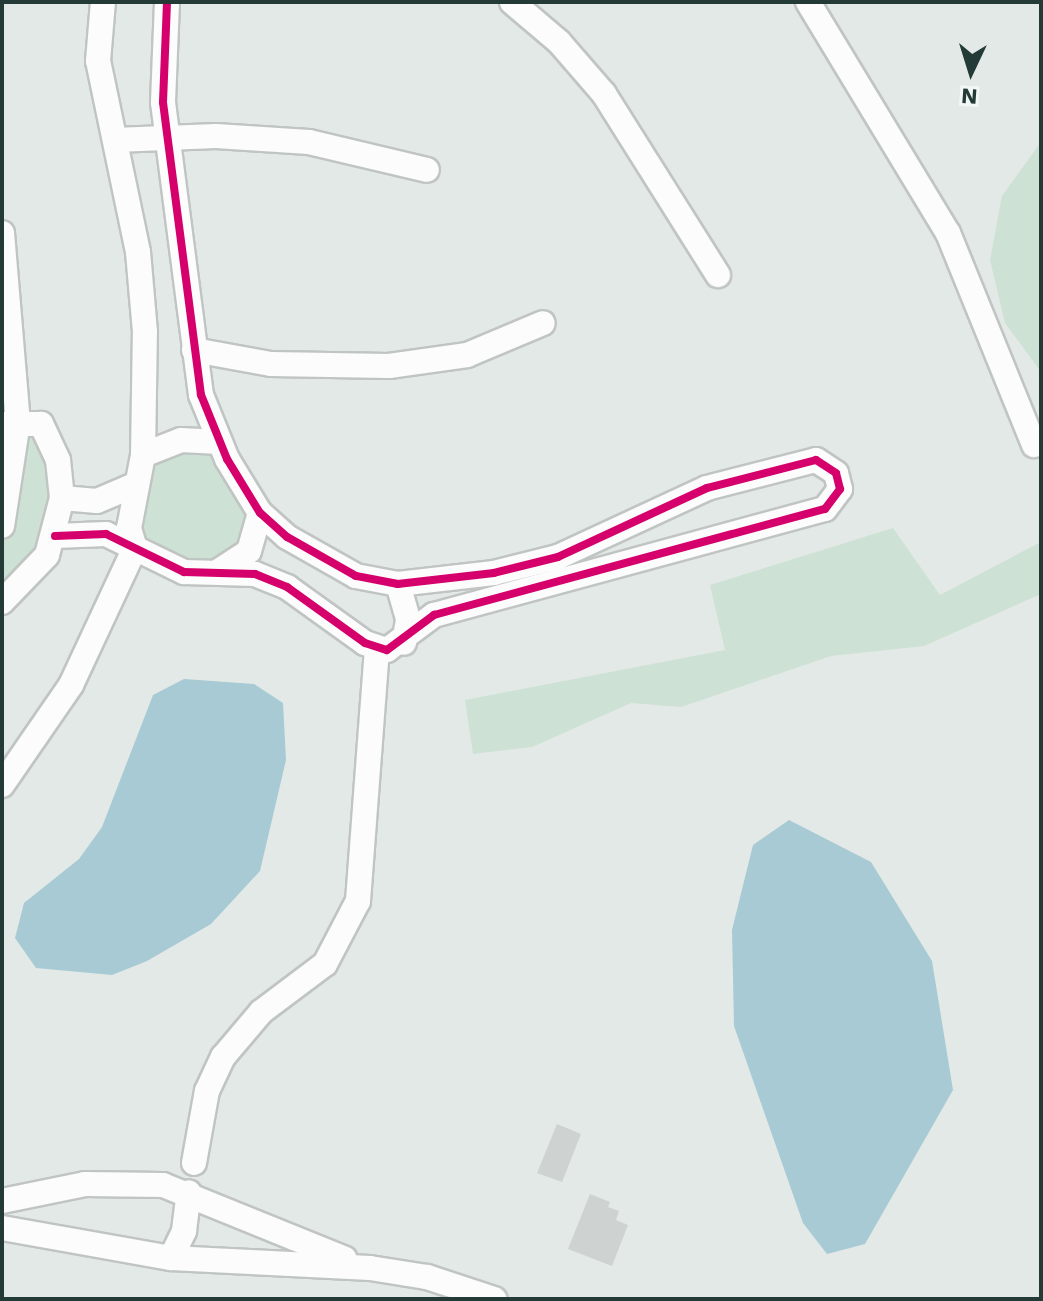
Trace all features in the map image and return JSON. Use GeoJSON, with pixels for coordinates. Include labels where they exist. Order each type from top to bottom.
{"type":"FeatureCollection","features":[{"type":"Feature","properties":{"kind":"street"},"geometry":{"type":"LineString","coordinates":[[2,785],[71,685],[135,548],[132,486],[143,455],[142,288],[98,61],[103,2]]}},
{"type":"Feature","properties":{"kind":"street"},"geometry":{"type":"LineString","coordinates":[[55,536],[90,532],[135,548],[184,572],[255,574],[287,587],[377,649],[404,643],[434,615],[825,509],[837,497],[839,480],[831,466],[816,460],[707,488],[558,557],[398,584],[336,566],[260,513],[219,442],[201,395],[163,102],[167,2]]}},
{"type":"Feature","properties":{"kind":"street"},"geometry":{"type":"LineString","coordinates":[[512,2],[559,42],[604,94],[718,275]]}},
{"type":"Feature","properties":{"kind":"street"},"geometry":{"type":"LineString","coordinates":[[808,2],[948,233],[1034,445]]}},
{"type":"Feature","properties":{"kind":"street"},"geometry":{"type":"LineString","coordinates":[[115,140],[169,136],[309,142],[427,170]]}},
{"type":"Feature","properties":{"kind":"street"},"geometry":{"type":"LineString","coordinates":[[2,233],[10,423],[2,526]]}},
{"type":"Feature","properties":{"kind":"street"},"geometry":{"type":"LineString","coordinates":[[194,350],[271,364],[389,366],[467,355],[543,323]]}},
{"type":"Feature","properties":{"kind":"street"},"geometry":{"type":"LineString","coordinates":[[2,602],[36,571],[55,536],[62,498],[58,460],[41,424],[10,423]]}},
{"type":"Feature","properties":{"kind":"street"},"geometry":{"type":"LineString","coordinates":[[143,455],[181,440],[219,442]]}},
{"type":"Feature","properties":{"kind":"street"},"geometry":{"type":"LineString","coordinates":[[62,498],[97,501],[132,486]]}},
{"type":"Feature","properties":{"kind":"street"},"geometry":{"type":"LineString","coordinates":[[215,573],[249,551],[260,513]]}},
{"type":"Feature","properties":{"kind":"street"},"geometry":{"type":"LineString","coordinates":[[398,584],[408,620],[404,643]]}},
{"type":"Feature","properties":{"kind":"street"},"geometry":{"type":"LineString","coordinates":[[194,1163],[207,1091],[223,1057],[253,1019],[325,964],[358,901],[377,649]]}},
{"type":"Feature","properties":{"kind":"street"},"geometry":{"type":"LineString","coordinates":[[2,1201],[126,1181],[189,1192],[370,1268]]}},
{"type":"Feature","properties":{"kind":"street"},"geometry":{"type":"LineString","coordinates":[[171,1258],[184,1231],[189,1192]]}},
{"type":"Feature","properties":{"kind":"street"},"geometry":{"type":"LineString","coordinates":[[2,1228],[171,1258],[370,1268],[427,1277],[494,1299]]}},
{"type":"Feature","properties":{"kind":"green space"},"geometry":{"type":"Polygon","coordinates":[[[1041,142],[1041,372],[1005,323],[990,260],[1002,196],[1041,142]]]}},
{"type":"Feature","properties":{"kind":"green space"},"geometry":{"type":"Polygon","coordinates":[[[27,422],[44,455],[49,510],[38,546],[2,590],[2,550],[27,422]]]}},
{"type":"Feature","properties":{"kind":"green space"},"geometry":{"type":"Polygon","coordinates":[[[203,450],[212,456],[249,518],[246,537],[220,561],[181,559],[151,544],[140,527],[148,465],[163,452],[203,450]]]}},
{"type":"Feature","properties":{"kind":"green space"},"geometry":{"type":"Polygon","coordinates":[[[893,528],[940,595],[1041,542],[1041,594],[924,646],[831,656],[681,707],[631,703],[532,747],[473,754],[465,700],[725,650],[710,585],[893,528]]]}},
{"type":"Feature","properties":{"kind":"water"},"geometry":{"type":"Polygon","coordinates":[[[184,679],[254,684],[283,703],[286,760],[260,871],[211,924],[147,961],[112,975],[36,968],[15,938],[24,903],[79,859],[102,827],[153,695],[184,679]]]}},
{"type":"Feature","properties":{"kind":"water"},"geometry":{"type":"Polygon","coordinates":[[[789,820],[871,862],[932,961],[953,1090],[865,1244],[827,1254],[803,1223],[734,1026],[732,930],[753,845],[789,820]]]}},
{"type":"Feature","properties":{"kind":"building"},"geometry":{"type":"Polygon","coordinates":[[[557,1124],[581,1134],[562,1182],[537,1173],[557,1124]]]}},
{"type":"Feature","properties":{"kind":"building"},"geometry":{"type":"Polygon","coordinates":[[[590,1194],[610,1202],[608,1207],[619,1211],[616,1220],[628,1225],[612,1266],[568,1249],[590,1194]]]}},
{"type":"Feature","properties":{"kind":"cycle path"},"geometry":{"type":"LineString","coordinates":[[55,536],[106,534],[184,572],[255,574],[287,587],[365,643],[387,650],[434,615],[825,509],[840,489],[836,473],[816,460],[707,488],[558,557],[494,573],[398,584],[356,576],[287,537],[260,513],[227,459],[201,395],[163,102],[167,2]]}}]}
